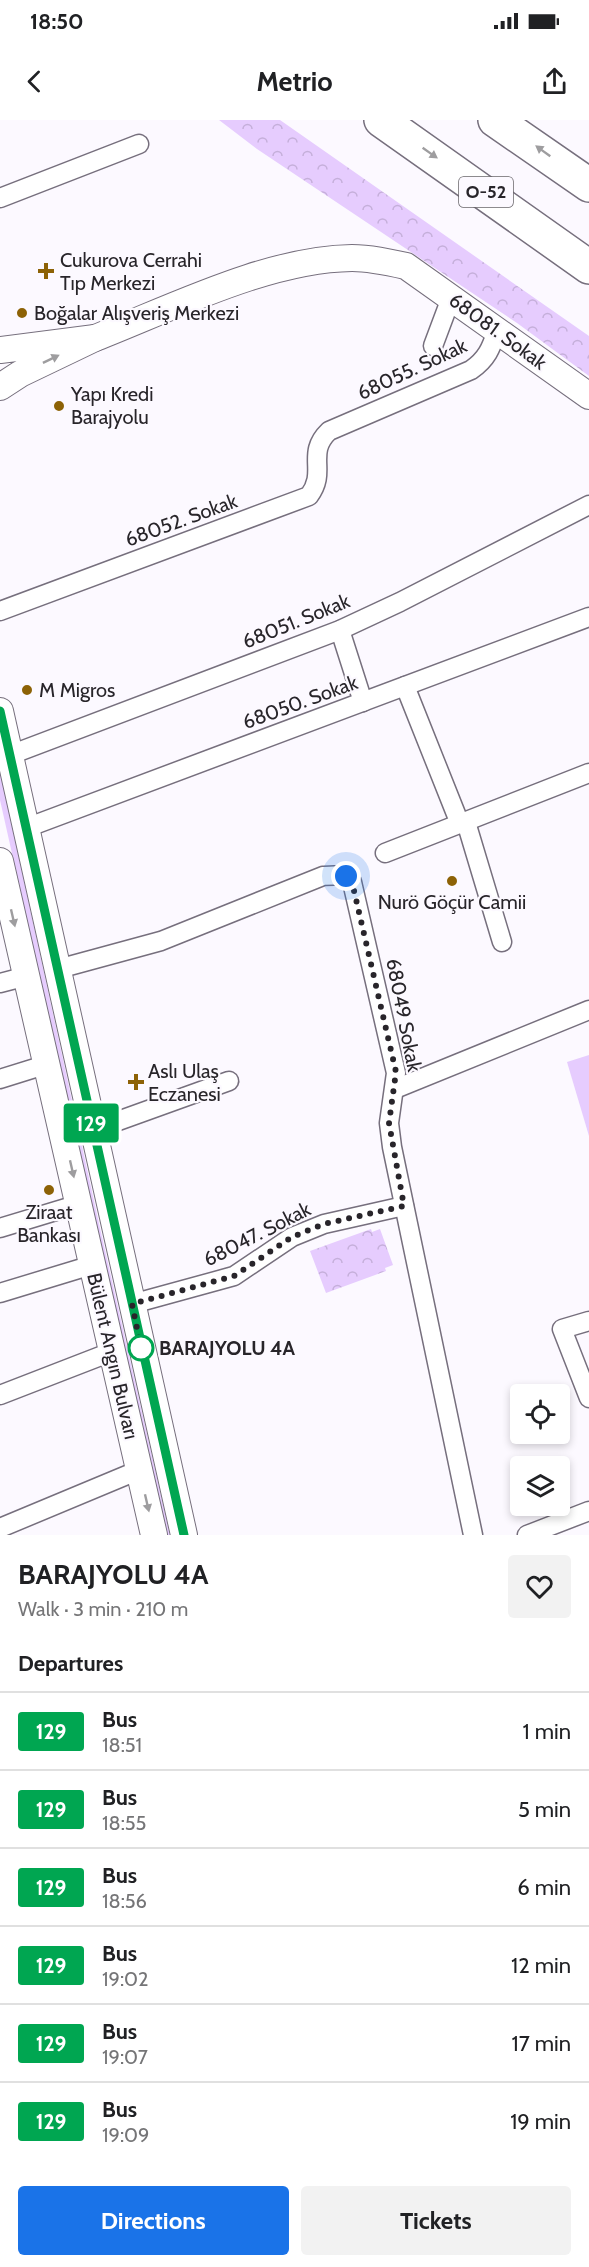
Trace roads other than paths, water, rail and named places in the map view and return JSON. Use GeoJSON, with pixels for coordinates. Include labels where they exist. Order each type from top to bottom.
{"type":"FeatureCollection","features":[{"type":"Feature","properties":{"kind":"highway","name":"O-52"},"geometry":{"type":"LineString","coordinates":[[381,120],[589,267]]}},
{"type":"Feature","properties":{"kind":"highway"},"geometry":{"type":"LineString","coordinates":[[495,120],[589,185]]}},
{"type":"Feature","properties":{"kind":"main road","name":"68081. Sokak"},"geometry":{"type":"LineString","coordinates":[[95,338],[237,282],[304,263],[352,258],[406,266],[589,396]]}},
{"type":"Feature","properties":{"kind":"main road"},"geometry":{"type":"LineString","coordinates":[[0,350],[95,338]]}},
{"type":"Feature","properties":{"kind":"main road"},"geometry":{"type":"LineString","coordinates":[[0,387],[20,374],[95,338]]}},
{"type":"Feature","properties":{"kind":"main road","name":"Bülent Angın Bulvarı"},"geometry":{"type":"LineString","coordinates":[[0,711],[184,1535]]}},
{"type":"Feature","properties":{"kind":"main road","name":"Bülent Angın Bulvarı"},"geometry":{"type":"LineString","coordinates":[[0,861],[154,1535]]}},
{"type":"Feature","properties":{"kind":"street"},"geometry":{"type":"LineString","coordinates":[[0,198],[139,144]]}},
{"type":"Feature","properties":{"kind":"street"},"geometry":{"type":"LineString","coordinates":[[433,346],[451,298]]}},
{"type":"Feature","properties":{"kind":"street","name":"68055. Sokak"},"geometry":{"type":"LineString","coordinates":[[328,431],[471,370],[489,354],[497,331]]}},
{"type":"Feature","properties":{"kind":"street","name":"68052. Sokak"},"geometry":{"type":"LineString","coordinates":[[0,611],[309,496],[317,486],[316,453],[320,440],[328,431]]}},
{"type":"Feature","properties":{"kind":"street","name":"68051. Sokak"},"geometry":{"type":"LineString","coordinates":[[10,754],[340,630],[589,506]]}},
{"type":"Feature","properties":{"kind":"street","name":"68050. Sokak"},"geometry":{"type":"LineString","coordinates":[[26,828],[589,617]]}},
{"type":"Feature","properties":{"kind":"street"},"geometry":{"type":"LineString","coordinates":[[340,630],[363,702]]}},
{"type":"Feature","properties":{"kind":"street"},"geometry":{"type":"LineString","coordinates":[[405,687],[463,823],[502,942]]}},
{"type":"Feature","properties":{"kind":"street"},"geometry":{"type":"LineString","coordinates":[[385,853],[589,772]]}},
{"type":"Feature","properties":{"kind":"street","name":"68049 Sokak"},"geometry":{"type":"LineString","coordinates":[[58,969],[161,941],[323,876],[337,874],[346,876],[352,882],[396,1072],[389,1123],[404,1206],[473,1535]]}},
{"type":"Feature","properties":{"kind":"street"},"geometry":{"type":"LineString","coordinates":[[0,983],[27,976]]}},
{"type":"Feature","properties":{"kind":"street"},"geometry":{"type":"LineString","coordinates":[[395,1089],[589,1010]]}},
{"type":"Feature","properties":{"kind":"street"},"geometry":{"type":"LineString","coordinates":[[0,1079],[48,1064]]}},
{"type":"Feature","properties":{"kind":"street"},"geometry":{"type":"LineString","coordinates":[[93,1130],[229,1081]]}},
{"type":"Feature","properties":{"kind":"street"},"geometry":{"type":"LineString","coordinates":[[0,1228],[80,1204]]}},
{"type":"Feature","properties":{"kind":"street","name":"68047. Sokak"},"geometry":{"type":"LineString","coordinates":[[132,1304],[234,1276],[292,1237],[324,1224],[404,1206]]}},
{"type":"Feature","properties":{"kind":"street"},"geometry":{"type":"LineString","coordinates":[[0,1293],[92,1265]]}},
{"type":"Feature","properties":{"kind":"street"},"geometry":{"type":"LineString","coordinates":[[589,1321],[562,1329],[589,1398]]}},
{"type":"Feature","properties":{"kind":"street"},"geometry":{"type":"LineString","coordinates":[[0,1395],[111,1352]]}},
{"type":"Feature","properties":{"kind":"street"},"geometry":{"type":"LineString","coordinates":[[0,1528],[139,1470]]}},
{"type":"Feature","properties":{"kind":"street"},"geometry":{"type":"LineString","coordinates":[[527,1535],[589,1512]]}},
{"type":"Feature","properties":{"kind":"place","name":"Cukurova Cerrahi Tıp Merkezi"},"geometry":{"type":"Point","coordinates":[46,271]}},
{"type":"Feature","properties":{"kind":"place","name":"Boğalar Alışveriş Merkezi"},"geometry":{"type":"Point","coordinates":[22,313]}},
{"type":"Feature","properties":{"kind":"place","name":"Yapı Kredi Barajyolu"},"geometry":{"type":"Point","coordinates":[59,406]}},
{"type":"Feature","properties":{"kind":"place","name":"M Migros"},"geometry":{"type":"Point","coordinates":[27,690]}},
{"type":"Feature","properties":{"kind":"place","name":"Nurö Göçür Camii"},"geometry":{"type":"Point","coordinates":[452,881]}},
{"type":"Feature","properties":{"kind":"place","name":"Aslı Ulaş Eczanesi"},"geometry":{"type":"Point","coordinates":[136,1082]}},
{"type":"Feature","properties":{"kind":"place","name":"Ziraat Bankası"},"geometry":{"type":"Point","coordinates":[49,1190]}},
{"type":"Feature","properties":{"kind":"place","name":"BARAJYOLU 4A"},"geometry":{"type":"Point","coordinates":[141,1348]}}]}
